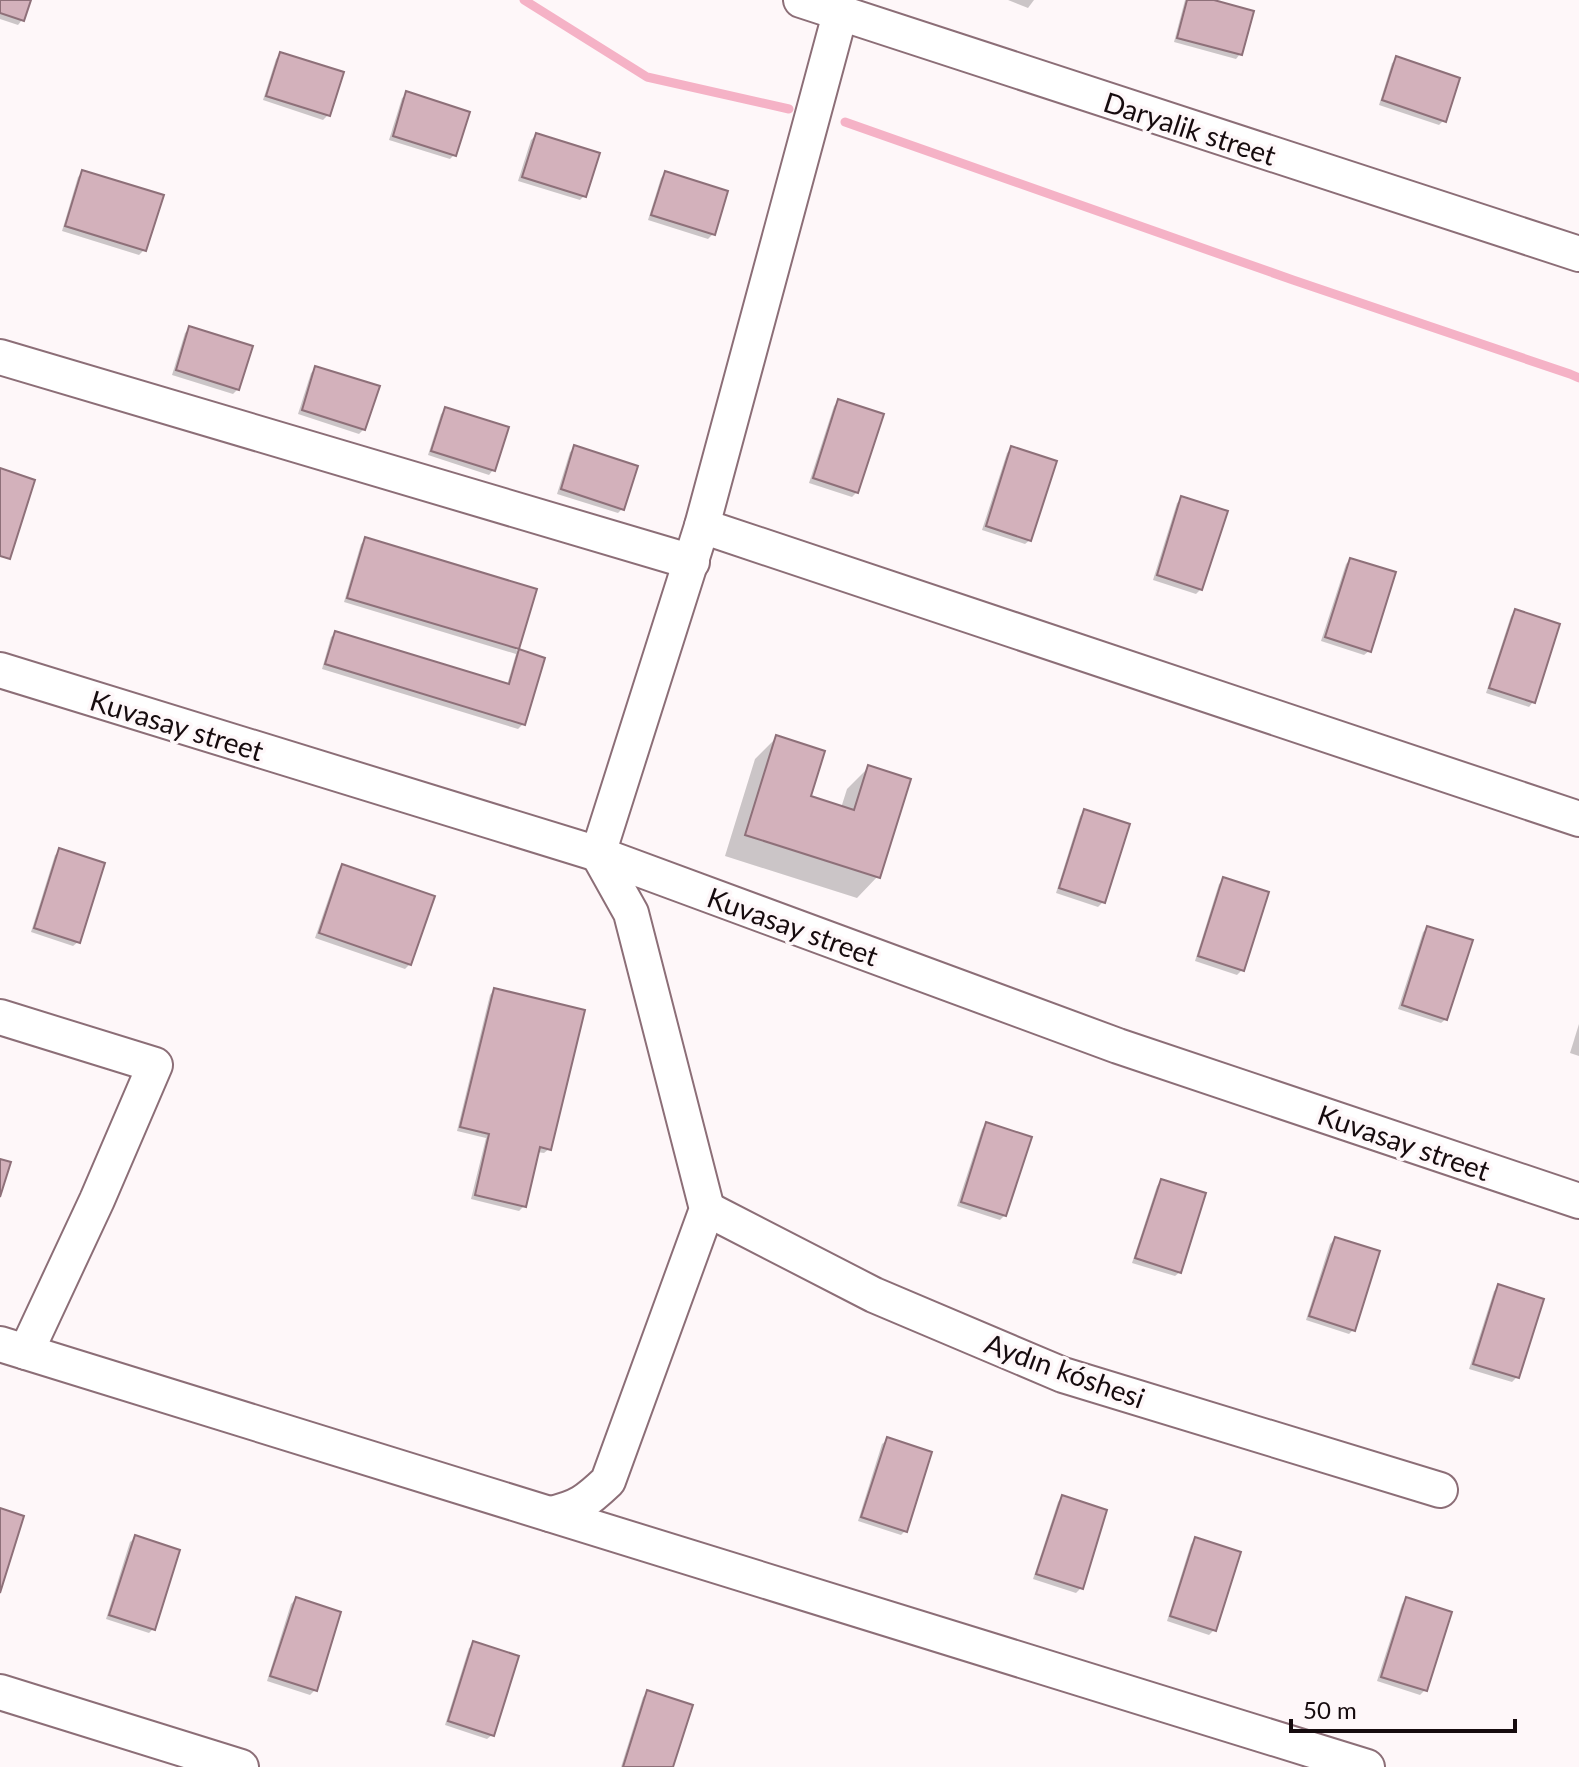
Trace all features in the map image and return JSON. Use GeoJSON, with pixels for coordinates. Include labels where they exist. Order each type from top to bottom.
{"type":"FeatureCollection","features":[{"type":"Feature","properties":{"kind":"street","name":"Daryalik street"},"geometry":{"type":"LineString","coordinates":[[801,0],[1579,254]]}},
{"type":"Feature","properties":{"kind":"street"},"geometry":{"type":"LineString","coordinates":[[550,1514],[574,1509],[608,1481],[707,1209],[631,913],[598,854],[692,562],[840,14]]}},
{"type":"Feature","properties":{"kind":"street"},"geometry":{"type":"LineString","coordinates":[[0,357],[692,562]]}},
{"type":"Feature","properties":{"kind":"street"},"geometry":{"type":"LineString","coordinates":[[702,526],[1579,819]]}},
{"type":"Feature","properties":{"kind":"street","name":"Kuvasay street"},"geometry":{"type":"LineString","coordinates":[[0,670],[598,854],[1118,1046],[1579,1201]]}},
{"type":"Feature","properties":{"kind":"street"},"geometry":{"type":"LineString","coordinates":[[0,1017],[155,1065],[97,1200],[13,1348],[1367,1767]]}},
{"type":"Feature","properties":{"kind":"street","name":"Aydın kóshesi"},"geometry":{"type":"LineString","coordinates":[[707,1209],[874,1295],[1063,1375],[1440,1490]]}},
{"type":"Feature","properties":{"kind":"street"},"geometry":{"type":"LineString","coordinates":[[0,1692],[241,1767]]}},
{"type":"Feature","properties":{"kind":"building"},"geometry":{"type":"Polygon","coordinates":[[[0,0],[31,0],[24,21],[0,13],[0,0]]]}},
{"type":"Feature","properties":{"kind":"building"},"geometry":{"type":"Polygon","coordinates":[[[1187,0],[1214,0],[1254,11],[1242,55],[1177,38],[1187,0]]]}},
{"type":"Feature","properties":{"kind":"building"},"geometry":{"type":"Polygon","coordinates":[[[280,52],[344,72],[330,116],[266,96],[280,52]]]}},
{"type":"Feature","properties":{"kind":"building"},"geometry":{"type":"Polygon","coordinates":[[[1396,56],[1460,78],[1446,122],[1382,100],[1396,56]]]}},
{"type":"Feature","properties":{"kind":"building"},"geometry":{"type":"Polygon","coordinates":[[[406,91],[470,112],[456,156],[393,136],[406,91]]]}},
{"type":"Feature","properties":{"kind":"building"},"geometry":{"type":"Polygon","coordinates":[[[536,133],[600,153],[586,197],[522,177],[536,133]]]}},
{"type":"Feature","properties":{"kind":"building"},"geometry":{"type":"Polygon","coordinates":[[[82,170],[164,195],[146,251],[65,226],[82,170]]]}},
{"type":"Feature","properties":{"kind":"building"},"geometry":{"type":"Polygon","coordinates":[[[665,171],[728,191],[715,235],[651,215],[665,171]]]}},
{"type":"Feature","properties":{"kind":"building"},"geometry":{"type":"Polygon","coordinates":[[[189,326],[253,346],[239,390],[176,370],[189,326]]]}},
{"type":"Feature","properties":{"kind":"building"},"geometry":{"type":"Polygon","coordinates":[[[315,366],[380,386],[365,430],[302,410],[315,366]]]}},
{"type":"Feature","properties":{"kind":"building"},"geometry":{"type":"Polygon","coordinates":[[[838,399],[884,414],[858,493],[813,478],[838,399]]]}},
{"type":"Feature","properties":{"kind":"building"},"geometry":{"type":"Polygon","coordinates":[[[445,407],[509,427],[495,471],[431,451],[445,407]]]}},
{"type":"Feature","properties":{"kind":"building"},"geometry":{"type":"Polygon","coordinates":[[[574,445],[638,466],[624,510],[561,489],[574,445]]]}},
{"type":"Feature","properties":{"kind":"building"},"geometry":{"type":"Polygon","coordinates":[[[1011,446],[1057,461],[1031,541],[986,526],[1011,446]]]}},
{"type":"Feature","properties":{"kind":"building"},"geometry":{"type":"Polygon","coordinates":[[[0,468],[35,480],[10,559],[0,556],[0,468]]]}},
{"type":"Feature","properties":{"kind":"building"},"geometry":{"type":"Polygon","coordinates":[[[1181,496],[1228,511],[1202,590],[1157,575],[1181,496]]]}},
{"type":"Feature","properties":{"kind":"building"},"geometry":{"type":"Polygon","coordinates":[[[365,537],[537,589],[519,649],[347,598],[365,537]]]}},
{"type":"Feature","properties":{"kind":"building"},"geometry":{"type":"Polygon","coordinates":[[[1350,558],[1396,572],[1371,652],[1325,637],[1350,558]]]}},
{"type":"Feature","properties":{"kind":"building"},"geometry":{"type":"Polygon","coordinates":[[[1515,609],[1560,624],[1535,703],[1489,688],[1515,609]]]}},
{"type":"Feature","properties":{"kind":"building"},"geometry":{"type":"Polygon","coordinates":[[[335,631],[509,684],[519,649],[545,658],[525,725],[325,664],[335,631]]]}},
{"type":"Feature","properties":{"kind":"building"},"geometry":{"type":"Polygon","coordinates":[[[776,735],[825,751],[811,796],[854,810],[868,765],[911,779],[880,878],[745,835],[776,735]]]}},
{"type":"Feature","properties":{"kind":"building"},"geometry":{"type":"Polygon","coordinates":[[[1084,809],[1130,824],[1105,903],[1059,888],[1084,809]]]}},
{"type":"Feature","properties":{"kind":"building"},"geometry":{"type":"Polygon","coordinates":[[[59,848],[105,863],[80,943],[34,928],[59,848]]]}},
{"type":"Feature","properties":{"kind":"building"},"geometry":{"type":"Polygon","coordinates":[[[342,864],[435,896],[411,965],[319,933],[342,864]]]}},
{"type":"Feature","properties":{"kind":"building"},"geometry":{"type":"Polygon","coordinates":[[[1223,877],[1269,892],[1244,971],[1198,956],[1223,877]]]}},
{"type":"Feature","properties":{"kind":"building"},"geometry":{"type":"Polygon","coordinates":[[[1427,926],[1473,940],[1447,1020],[1402,1005],[1427,926]]]}},
{"type":"Feature","properties":{"kind":"building"},"geometry":{"type":"Polygon","coordinates":[[[494,988],[585,1010],[551,1150],[540,1147],[526,1207],[475,1195],[489,1134],[460,1127],[494,988]]]}},
{"type":"Feature","properties":{"kind":"building"},"geometry":{"type":"Polygon","coordinates":[[[986,1122],[1032,1137],[1006,1216],[961,1202],[986,1122]]]}},
{"type":"Feature","properties":{"kind":"building"},"geometry":{"type":"Polygon","coordinates":[[[0,1159],[11,1162],[0,1197],[0,1159]]]}},
{"type":"Feature","properties":{"kind":"building"},"geometry":{"type":"Polygon","coordinates":[[[1161,1179],[1206,1193],[1181,1273],[1135,1258],[1161,1179]]]}},
{"type":"Feature","properties":{"kind":"building"},"geometry":{"type":"Polygon","coordinates":[[[1335,1237],[1380,1251],[1355,1331],[1309,1316],[1335,1237]]]}},
{"type":"Feature","properties":{"kind":"building"},"geometry":{"type":"Polygon","coordinates":[[[1498,1284],[1544,1299],[1519,1378],[1473,1364],[1498,1284]]]}},
{"type":"Feature","properties":{"kind":"building"},"geometry":{"type":"Polygon","coordinates":[[[887,1437],[932,1452],[907,1532],[861,1517],[887,1437]]]}},
{"type":"Feature","properties":{"kind":"building"},"geometry":{"type":"Polygon","coordinates":[[[1062,1495],[1107,1510],[1083,1589],[1036,1574],[1062,1495]]]}},
{"type":"Feature","properties":{"kind":"building"},"geometry":{"type":"Polygon","coordinates":[[[0,1508],[24,1516],[0,1593],[0,1508]]]}},
{"type":"Feature","properties":{"kind":"building"},"geometry":{"type":"Polygon","coordinates":[[[135,1535],[180,1550],[155,1630],[109,1615],[135,1535]]]}},
{"type":"Feature","properties":{"kind":"building"},"geometry":{"type":"Polygon","coordinates":[[[1195,1537],[1241,1552],[1216,1631],[1170,1616],[1195,1537]]]}},
{"type":"Feature","properties":{"kind":"building"},"geometry":{"type":"Polygon","coordinates":[[[296,1597],[341,1612],[317,1691],[270,1676],[296,1597]]]}},
{"type":"Feature","properties":{"kind":"building"},"geometry":{"type":"Polygon","coordinates":[[[1406,1597],[1452,1612],[1427,1691],[1381,1677],[1406,1597]]]}},
{"type":"Feature","properties":{"kind":"building"},"geometry":{"type":"Polygon","coordinates":[[[473,1641],[519,1656],[494,1736],[448,1721],[473,1641]]]}},
{"type":"Feature","properties":{"kind":"building"},"geometry":{"type":"Polygon","coordinates":[[[647,1690],[693,1705],[673,1767],[623,1767],[647,1690]]]}},
{"type":"Feature","properties":{"kind":"waterway"},"geometry":{"type":"LineString","coordinates":[[524,0],[647,77],[789,109]]}},
{"type":"Feature","properties":{"kind":"waterway"},"geometry":{"type":"LineString","coordinates":[[845,122],[1579,378]]}}]}
